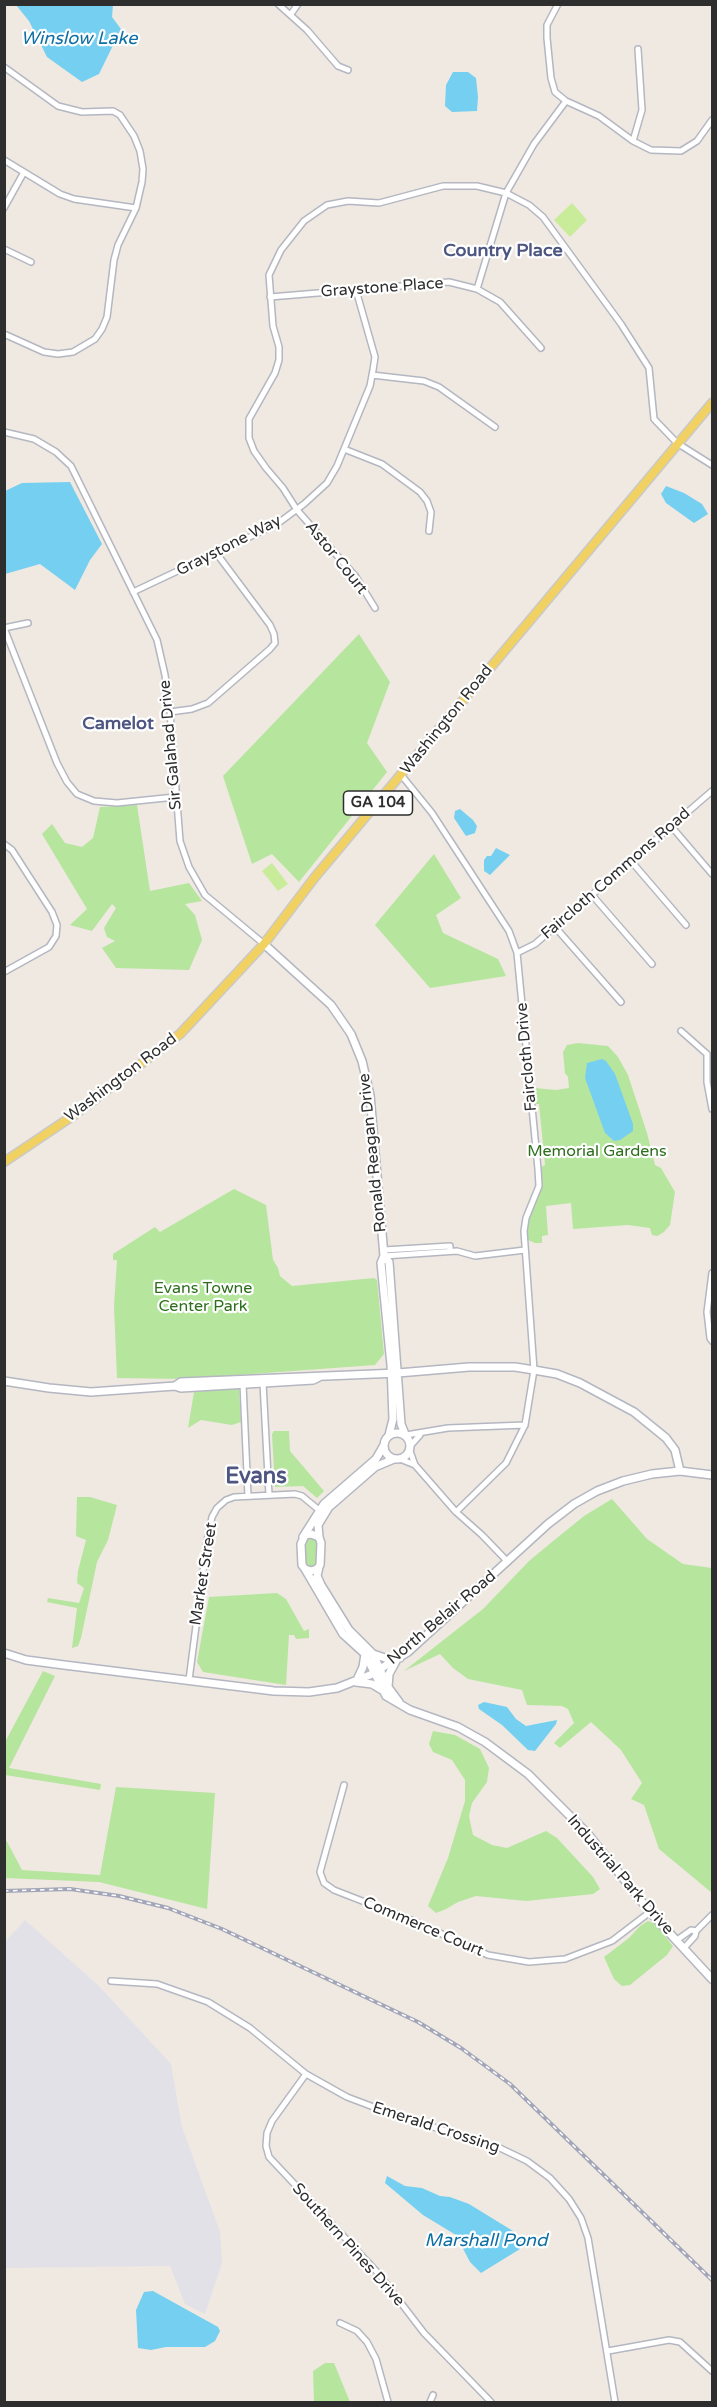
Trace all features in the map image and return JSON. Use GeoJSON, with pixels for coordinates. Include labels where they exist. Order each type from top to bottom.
{"type":"FeatureCollection","features":[{"type":"Feature","properties":{"kind":"main road","name":"Washington Road"},"geometry":{"type":"LineString","coordinates":[[4,1162],[74,1115],[180,1034],[264,944],[315,877],[552,597],[712,403]]}},
{"type":"Feature","properties":{"kind":"street"},"geometry":{"type":"LineString","coordinates":[[278,4],[291,14],[338,66],[348,70]]}},
{"type":"Feature","properties":{"kind":"street"},"geometry":{"type":"LineString","coordinates":[[291,14],[298,4]]}},
{"type":"Feature","properties":{"kind":"street"},"geometry":{"type":"LineString","coordinates":[[558,4],[547,25],[547,38],[555,92],[566,102],[599,116],[633,141],[651,150],[681,151],[697,141],[712,120]]}},
{"type":"Feature","properties":{"kind":"street"},"geometry":{"type":"LineString","coordinates":[[633,141],[642,110],[638,49]]}},
{"type":"Feature","properties":{"kind":"street"},"geometry":{"type":"LineString","coordinates":[[4,68],[58,106],[82,112],[113,111],[120,115],[127,123],[140,152],[142,182],[136,208],[118,245],[111,273],[107,317],[102,329],[94,339],[73,352],[58,354],[44,352],[4,334]]}},
{"type":"Feature","properties":{"kind":"street"},"geometry":{"type":"LineString","coordinates":[[477,289],[506,193],[534,144],[566,102]]}},
{"type":"Feature","properties":{"kind":"street"},"geometry":{"type":"LineString","coordinates":[[4,160],[60,194],[136,208]]}},
{"type":"Feature","properties":{"kind":"street"},"geometry":{"type":"LineString","coordinates":[[4,208],[24,172]]}},
{"type":"Feature","properties":{"kind":"street","name":"Astor Court"},"geometry":{"type":"LineString","coordinates":[[375,608],[356,578],[297,510],[254,451],[249,438],[249,419],[275,373],[279,360],[269,275],[281,250],[304,221],[327,205],[348,201],[379,203],[443,186],[477,186],[506,193],[529,206],[543,217],[621,324],[649,368],[654,419],[677,443],[712,465]]}},
{"type":"Feature","properties":{"kind":"street"},"geometry":{"type":"LineString","coordinates":[[4,249],[31,262]]}},
{"type":"Feature","properties":{"kind":"street","name":"Graystone Place"},"geometry":{"type":"LineString","coordinates":[[270,297],[449,282],[477,289],[500,302],[542,348]]}},
{"type":"Feature","properties":{"kind":"street","name":"Graystone Way"},"geometry":{"type":"LineString","coordinates":[[133,592],[277,524],[297,510],[327,483],[344,449],[372,375],[375,357],[356,290]]}},
{"type":"Feature","properties":{"kind":"street"},"geometry":{"type":"LineString","coordinates":[[372,375],[424,381],[439,387],[495,428]]}},
{"type":"Feature","properties":{"kind":"street","name":"Sir Galahad Drive"},"geometry":{"type":"LineString","coordinates":[[4,432],[34,439],[56,452],[71,466],[157,640],[170,712],[180,841],[189,867],[205,895],[264,944]]}},
{"type":"Feature","properties":{"kind":"street"},"geometry":{"type":"LineString","coordinates":[[344,449],[382,464],[420,492],[431,512],[429,531]]}},
{"type":"Feature","properties":{"kind":"street"},"geometry":{"type":"LineString","coordinates":[[170,712],[192,709],[208,703],[270,650],[274,643],[274,633],[270,625],[217,554]]}},
{"type":"Feature","properties":{"kind":"street"},"geometry":{"type":"LineString","coordinates":[[28,623],[4,628],[57,763],[67,782],[77,794],[94,801],[117,803],[175,797]]}},
{"type":"Feature","properties":{"kind":"street","name":"Faircloth Drive"},"geometry":{"type":"LineString","coordinates":[[402,776],[432,813],[509,931],[517,953],[539,1186],[526,1218],[524,1231],[534,1370],[525,1425],[506,1463],[456,1512]]}},
{"type":"Feature","properties":{"kind":"street","name":"Faircloth Commons Road"},"geometry":{"type":"LineString","coordinates":[[517,953],[530,948],[712,791]]}},
{"type":"Feature","properties":{"kind":"street"},"geometry":{"type":"LineString","coordinates":[[671,826],[712,874]]}},
{"type":"Feature","properties":{"kind":"street"},"geometry":{"type":"LineString","coordinates":[[4,844],[12,850],[52,912],[57,925],[56,936],[49,947],[4,972]]}},
{"type":"Feature","properties":{"kind":"street"},"geometry":{"type":"LineString","coordinates":[[631,861],[686,925]]}},
{"type":"Feature","properties":{"kind":"street"},"geometry":{"type":"LineString","coordinates":[[592,895],[652,964]]}},
{"type":"Feature","properties":{"kind":"street"},"geometry":{"type":"LineString","coordinates":[[555,927],[621,1002]]}},
{"type":"Feature","properties":{"kind":"street","name":"Ronald Reagan Drive"},"geometry":{"type":"LineString","coordinates":[[264,944],[331,1005],[351,1034],[362,1061],[370,1095],[384,1253],[389,1262],[394,1373],[393,1419],[389,1435],[376,1458],[319,1510],[303,1537]]}},
{"type":"Feature","properties":{"kind":"street"},"geometry":{"type":"LineString","coordinates":[[681,1031],[710,1051],[707,1082],[712,1109]]}},
{"type":"Feature","properties":{"kind":"street"},"geometry":{"type":"LineString","coordinates":[[384,1253],[450,1248],[464,1255],[475,1257],[525,1250]]}},
{"type":"Feature","properties":{"kind":"street"},"geometry":{"type":"LineString","coordinates":[[712,1273],[707,1312],[712,1341]]}},
{"type":"Feature","properties":{"kind":"street"},"geometry":{"type":"LineString","coordinates":[[4,1381],[91,1392],[175,1386],[181,1382],[314,1380],[319,1377],[469,1367],[515,1367],[557,1374],[580,1383],[634,1412],[666,1438],[675,1450],[680,1471]]}},
{"type":"Feature","properties":{"kind":"street","name":"Ronald Reagan Drive"},"geometry":{"type":"LineString","coordinates":[[394,1373],[401,1424],[410,1448]]}},
{"type":"Feature","properties":{"kind":"street"},"geometry":{"type":"LineString","coordinates":[[263,1380],[269,1495]]}},
{"type":"Feature","properties":{"kind":"street"},"geometry":{"type":"LineString","coordinates":[[243,1382],[249,1496]]}},
{"type":"Feature","properties":{"kind":"street"},"geometry":{"type":"LineString","coordinates":[[389,1435],[397,1432],[405,1435],[422,1434],[442,1428],[525,1425]]}},
{"type":"Feature","properties":{"kind":"street"},"geometry":{"type":"LineString","coordinates":[[369,1654],[356,1682],[372,1684],[385,1689],[389,1674],[398,1659],[369,1654],[343,1634],[339,1621],[319,1582],[321,1543],[318,1525],[329,1507],[375,1467],[397,1459],[422,1434]]}},
{"type":"Feature","properties":{"kind":"street"},"geometry":{"type":"LineString","coordinates":[[384,1446],[385,1452],[415,1465]]}},
{"type":"Feature","properties":{"kind":"street"},"geometry":{"type":"LineString","coordinates":[[410,1448],[415,1465],[456,1512],[482,1534],[508,1562]]}},
{"type":"Feature","properties":{"kind":"street","name":"North Belair Road"},"geometry":{"type":"LineString","coordinates":[[4,1653],[26,1660],[292,1692],[327,1690],[356,1682],[398,1659],[548,1524],[574,1504],[597,1491],[623,1480],[680,1471],[712,1475]]}},
{"type":"Feature","properties":{"kind":"street","name":"Market Street"},"geometry":{"type":"LineString","coordinates":[[189,1680],[207,1541],[212,1517],[217,1508],[226,1500],[249,1496],[298,1494],[319,1510]]}},
{"type":"Feature","properties":{"kind":"street"},"geometry":{"type":"LineString","coordinates":[[319,1537],[311,1534],[303,1537],[301,1562],[339,1621]]}},
{"type":"Feature","properties":{"kind":"street"},"geometry":{"type":"LineString","coordinates":[[305,1569],[314,1570],[319,1567]]}},
{"type":"Feature","properties":{"kind":"street"},"geometry":{"type":"LineString","coordinates":[[369,1654],[377,1671]]}},
{"type":"Feature","properties":{"kind":"street","name":"Industrial Park Drive"},"geometry":{"type":"LineString","coordinates":[[377,1671],[385,1689],[401,1704],[458,1727],[485,1742],[528,1774],[588,1834],[650,1912],[712,1979]]}},
{"type":"Feature","properties":{"kind":"street","name":"Commerce Court"},"geometry":{"type":"LineString","coordinates":[[344,1785],[320,1872],[324,1884],[488,1955],[529,1962],[565,1959],[612,1941],[650,1912]]}},
{"type":"Feature","properties":{"kind":"street"},"geometry":{"type":"LineString","coordinates":[[684,1948],[695,1936],[696,1931],[712,1915]]}},
{"type":"Feature","properties":{"kind":"street"},"geometry":{"type":"LineString","coordinates":[[677,1941],[691,1930],[696,1931]]}},
{"type":"Feature","properties":{"kind":"street","name":"Emerald Crossing"},"geometry":{"type":"LineString","coordinates":[[111,1981],[157,1984],[208,2002],[250,2028],[306,2074],[363,2104],[500,2148],[527,2161],[549,2178],[569,2199],[588,2238],[615,2403]]}},
{"type":"Feature","properties":{"kind":"street","name":"Southern Pines Drive"},"geometry":{"type":"LineString","coordinates":[[306,2074],[272,2121],[267,2133],[266,2146],[269,2157],[378,2273],[424,2333],[491,2403]]}},
{"type":"Feature","properties":{"kind":"street"},"geometry":{"type":"LineString","coordinates":[[340,2323],[357,2331],[367,2342],[376,2359],[388,2403]]}},
{"type":"Feature","properties":{"kind":"street"},"geometry":{"type":"LineString","coordinates":[[608,2351],[669,2340],[680,2342],[712,2371]]}},
{"type":"Feature","properties":{"kind":"street"},"geometry":{"type":"LineString","coordinates":[[430,2403],[433,2395]]}},
{"type":"Feature","properties":{"kind":"shaded area"},"geometry":{"type":"Polygon","coordinates":[[[25,1920],[99,1986],[171,2064],[182,2127],[220,2232],[222,2263],[205,2314],[185,2304],[170,2266],[5,2268],[5,1942],[25,1920]]]}},
{"type":"Feature","properties":{"kind":"green space"},"geometry":{"type":"Polygon","coordinates":[[[572,203],[587,220],[570,237],[554,220],[572,203]]]}},
{"type":"Feature","properties":{"kind":"green space"},"geometry":{"type":"Polygon","coordinates":[[[359,634],[390,682],[367,743],[387,772],[299,882],[272,854],[252,864],[223,776],[359,634]]]}},
{"type":"Feature","properties":{"kind":"green space"},"geometry":{"type":"Polygon","coordinates":[[[137,805],[150,891],[189,883],[202,901],[185,904],[195,915],[202,940],[189,970],[116,968],[102,948],[115,941],[107,937],[104,928],[116,908],[112,904],[92,931],[70,925],[87,909],[42,834],[52,824],[65,843],[82,847],[93,838],[100,807],[137,805]]]}},
{"type":"Feature","properties":{"kind":"green space"},"geometry":{"type":"Polygon","coordinates":[[[434,854],[461,898],[436,915],[443,933],[498,959],[506,976],[430,988],[375,925],[434,854]]]}},
{"type":"Feature","properties":{"kind":"green space"},"geometry":{"type":"Polygon","coordinates":[[[272,863],[288,884],[278,891],[262,871],[272,863]]]}},
{"type":"Feature","properties":{"kind":"green space","name":"Memorial Gardens"},"geometry":{"type":"Polygon","coordinates":[[[578,1043],[608,1046],[618,1057],[628,1075],[655,1165],[661,1168],[675,1192],[670,1225],[657,1236],[652,1235],[650,1228],[628,1225],[573,1229],[571,1203],[546,1206],[548,1235],[542,1236],[542,1243],[528,1240],[528,1220],[541,1190],[541,1167],[545,1165],[539,1104],[536,1104],[534,1088],[556,1090],[569,1088],[563,1052],[567,1045],[578,1043]]]}},
{"type":"Feature","properties":{"kind":"green space","name":"Evans Towne Center Park"},"geometry":{"type":"Polygon","coordinates":[[[234,1189],[266,1205],[273,1260],[280,1276],[292,1286],[374,1278],[377,1280],[384,1354],[375,1365],[183,1379],[117,1378],[114,1306],[117,1260],[113,1260],[113,1254],[155,1227],[160,1232],[234,1189]]]}},
{"type":"Feature","properties":{"kind":"green space"},"geometry":{"type":"Polygon","coordinates":[[[239,1389],[241,1422],[232,1425],[201,1420],[188,1428],[194,1392],[239,1389]]]}},
{"type":"Feature","properties":{"kind":"green space"},"geometry":{"type":"Polygon","coordinates":[[[274,1431],[289,1431],[290,1451],[324,1491],[317,1498],[303,1486],[275,1487],[272,1434],[274,1431]]]}},
{"type":"Feature","properties":{"kind":"green space"},"geometry":{"type":"Polygon","coordinates":[[[77,1497],[90,1497],[117,1505],[108,1540],[97,1562],[81,1638],[78,1646],[72,1648],[77,1608],[47,1602],[48,1598],[79,1603],[84,1588],[77,1583],[86,1540],[76,1536],[77,1497]]]}},
{"type":"Feature","properties":{"kind":"green space"},"geometry":{"type":"Polygon","coordinates":[[[612,1499],[647,1539],[683,1564],[712,1568],[712,1893],[659,1849],[644,1805],[631,1799],[642,1783],[621,1750],[591,1722],[560,1748],[554,1743],[574,1723],[568,1709],[562,1706],[527,1705],[522,1690],[468,1679],[440,1654],[404,1671],[483,1609],[529,1561],[584,1516],[612,1499]]]}},
{"type":"Feature","properties":{"kind":"green space"},"geometry":{"type":"Polygon","coordinates":[[[308,1536],[316,1538],[318,1543],[318,1562],[310,1568],[304,1565],[303,1543],[308,1536]]]}},
{"type":"Feature","properties":{"kind":"green space"},"geometry":{"type":"Polygon","coordinates":[[[277,1593],[286,1599],[304,1631],[309,1629],[309,1638],[296,1639],[294,1635],[289,1635],[286,1685],[203,1672],[197,1662],[209,1597],[277,1593]]]}},
{"type":"Feature","properties":{"kind":"green space"},"geometry":{"type":"Polygon","coordinates":[[[43,1671],[55,1676],[9,1768],[101,1784],[100,1790],[5,1775],[5,1742],[43,1671]]]}},
{"type":"Feature","properties":{"kind":"green space"},"geometry":{"type":"Polygon","coordinates":[[[433,1731],[455,1735],[480,1749],[489,1768],[487,1782],[472,1803],[469,1816],[473,1835],[492,1845],[507,1848],[546,1831],[557,1838],[593,1877],[600,1889],[593,1894],[526,1901],[476,1896],[436,1913],[428,1906],[448,1858],[465,1801],[465,1780],[452,1760],[433,1752],[429,1744],[433,1731]]]}},
{"type":"Feature","properties":{"kind":"green space"},"geometry":{"type":"Polygon","coordinates":[[[116,1787],[215,1793],[207,1909],[99,1882],[5,1878],[5,1838],[22,1870],[100,1875],[116,1787]]]}},
{"type":"Feature","properties":{"kind":"green space"},"geometry":{"type":"Polygon","coordinates":[[[648,1921],[654,1923],[673,1946],[667,1955],[630,1985],[622,1986],[614,1979],[604,1957],[648,1921]]]}},
{"type":"Feature","properties":{"kind":"green space"},"geometry":{"type":"Polygon","coordinates":[[[325,2363],[334,2363],[350,2402],[314,2402],[313,2371],[325,2363]]]}},
{"type":"Feature","properties":{"kind":"water","name":"Winslow Lake"},"geometry":{"type":"Polygon","coordinates":[[[16,5],[113,5],[112,17],[121,29],[99,74],[82,82],[47,57],[29,21],[16,5]]]}},
{"type":"Feature","properties":{"kind":"water"},"geometry":{"type":"Polygon","coordinates":[[[453,72],[468,72],[476,78],[477,111],[452,112],[445,106],[446,85],[453,72]]]}},
{"type":"Feature","properties":{"kind":"water"},"geometry":{"type":"Polygon","coordinates":[[[70,482],[102,544],[90,560],[75,590],[40,564],[5,574],[5,491],[22,483],[70,482]]]}},
{"type":"Feature","properties":{"kind":"water"},"geometry":{"type":"Polygon","coordinates":[[[666,486],[702,504],[708,514],[694,523],[666,503],[661,494],[666,486]]]}},
{"type":"Feature","properties":{"kind":"water"},"geometry":{"type":"Polygon","coordinates":[[[460,809],[477,826],[475,833],[466,836],[454,818],[455,811],[460,809]]]}},
{"type":"Feature","properties":{"kind":"water"},"geometry":{"type":"Polygon","coordinates":[[[496,848],[510,855],[490,875],[484,871],[484,860],[487,856],[491,856],[496,848]]]}},
{"type":"Feature","properties":{"kind":"water"},"geometry":{"type":"Polygon","coordinates":[[[602,1059],[615,1074],[633,1124],[633,1131],[620,1140],[614,1141],[605,1133],[585,1078],[587,1063],[602,1059]]]}},
{"type":"Feature","properties":{"kind":"water"},"geometry":{"type":"Polygon","coordinates":[[[484,1702],[507,1707],[516,1719],[526,1726],[557,1720],[556,1724],[535,1751],[528,1750],[502,1725],[479,1709],[478,1705],[484,1702]]]}},
{"type":"Feature","properties":{"kind":"water","name":"Marshall Pond"},"geometry":{"type":"Polygon","coordinates":[[[387,2176],[405,2186],[422,2188],[469,2204],[513,2231],[523,2242],[520,2249],[481,2273],[470,2262],[456,2235],[423,2215],[385,2183],[387,2176]]]}},
{"type":"Feature","properties":{"kind":"water"},"geometry":{"type":"Polygon","coordinates":[[[153,2291],[218,2327],[220,2331],[215,2341],[205,2347],[166,2347],[151,2350],[138,2348],[136,2310],[144,2292],[153,2291]]]}},
{"type":"Feature","properties":{"kind":"railway"},"geometry":{"type":"LineString","coordinates":[[4,1891],[70,1889],[119,1896],[168,1908],[222,1929],[418,2022],[461,2048],[510,2084],[712,2280]]}},
{"type":"Feature","properties":{"kind":"district","name":"Country Place"},"geometry":{"type":"Point","coordinates":[503,251]}},
{"type":"Feature","properties":{"kind":"district","name":"Camelot"},"geometry":{"type":"Point","coordinates":[118,724]}},
{"type":"Feature","properties":{"kind":"district","name":"Evans"},"geometry":{"type":"Point","coordinates":[256,1477]}}]}
